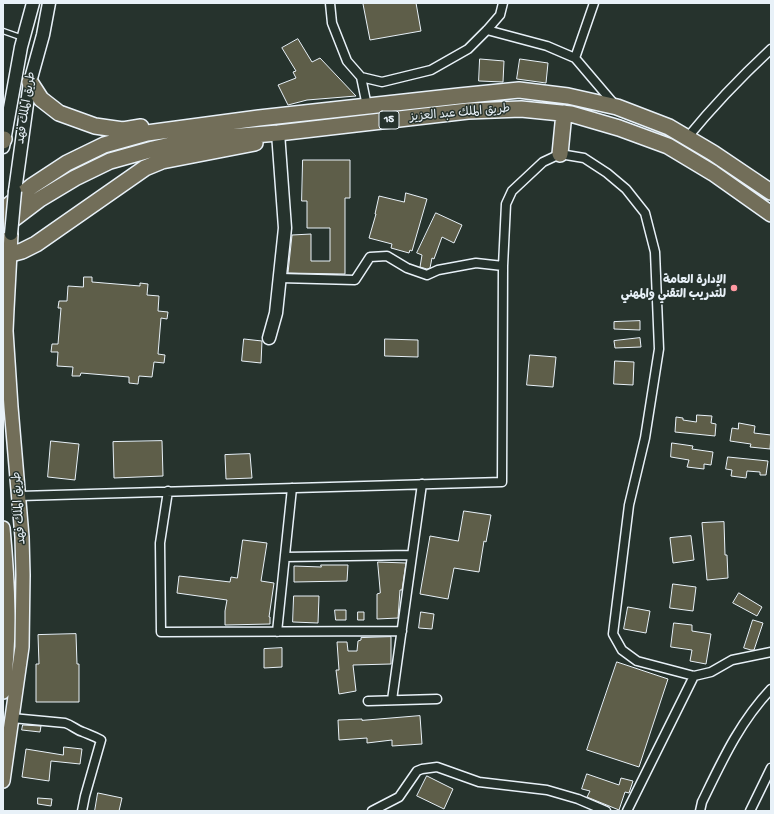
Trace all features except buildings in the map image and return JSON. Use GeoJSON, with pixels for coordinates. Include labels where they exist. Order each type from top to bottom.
{"type":"FeatureCollection","features":[{"type":"Feature","properties":{"kind":"highway"},"geometry":{"type":"LineString","coordinates":[[30,82],[41,99],[59,113],[95,126],[123,130],[157,124],[259,118]]}},
{"type":"Feature","properties":{"kind":"highway","name":"طريق الملك عبد العزيز"},"geometry":{"type":"LineString","coordinates":[[3,210],[32,186],[66,163],[104,145],[147,133],[259,118],[519,90],[568,96],[617,107],[669,127],[713,153],[771,192]]}},
{"type":"Feature","properties":{"kind":"highway","name":"طريق الملك عبد العزيز"},"geometry":{"type":"LineString","coordinates":[[7,231],[40,199],[75,178],[110,161],[153,149],[192,140],[278,133],[468,111],[521,109],[572,114],[619,128],[668,146],[713,173],[771,214]]}},
{"type":"Feature","properties":{"kind":"highway"},"geometry":{"type":"LineString","coordinates":[[560,154],[564,114]]}},
{"type":"Feature","properties":{"kind":"highway"},"geometry":{"type":"LineString","coordinates":[[6,255],[22,251],[36,244],[145,168],[162,161],[257,143],[278,133]]}},
{"type":"Feature","properties":{"kind":"main road","name":"طريق الملك فهد"},"geometry":{"type":"LineString","coordinates":[[3,143],[11,97],[33,3]]}},
{"type":"Feature","properties":{"kind":"main road","name":"طريق الملك فهد"},"geometry":{"type":"LineString","coordinates":[[3,781],[22,647],[22,537],[20,496],[11,407],[6,331],[7,231],[15,191],[30,82],[43,35],[49,3]]}},
{"type":"Feature","properties":{"kind":"main road"},"geometry":{"type":"LineString","coordinates":[[269,338],[276,313],[285,228],[278,133]]}},
{"type":"Feature","properties":{"kind":"main road","name":"طريق الملك فهد"},"geometry":{"type":"LineString","coordinates":[[3,528],[6,558],[5,595],[7,651],[3,692]]}},
{"type":"Feature","properties":{"kind":"street"},"geometry":{"type":"LineString","coordinates":[[330,3],[332,23],[347,61],[361,77],[367,106]]}},
{"type":"Feature","properties":{"kind":"street"},"geometry":{"type":"LineString","coordinates":[[361,77],[382,82],[431,70],[468,49],[488,30],[500,15],[503,3]]}},
{"type":"Feature","properties":{"kind":"street"},"geometry":{"type":"LineString","coordinates":[[574,58],[594,3]]}},
{"type":"Feature","properties":{"kind":"street"},"geometry":{"type":"LineString","coordinates":[[488,30],[547,46],[574,58],[617,107]]}},
{"type":"Feature","properties":{"kind":"street"},"geometry":{"type":"LineString","coordinates":[[687,138],[731,87],[771,49]]}},
{"type":"Feature","properties":{"kind":"street"},"geometry":{"type":"LineString","coordinates":[[20,496],[502,482],[503,266],[506,204],[512,191],[543,162],[560,154],[584,158],[607,172],[626,189],[645,213],[655,252],[659,349],[645,438],[629,505],[613,634],[622,650],[637,661],[694,676],[712,672],[732,660],[771,652]]}},
{"type":"Feature","properties":{"kind":"street"},"geometry":{"type":"LineString","coordinates":[[280,278],[355,280],[370,258],[387,256],[407,268],[427,275],[438,270],[476,263],[503,266]]}},
{"type":"Feature","properties":{"kind":"street"},"geometry":{"type":"LineString","coordinates":[[392,700],[422,484]]}},
{"type":"Feature","properties":{"kind":"street"},"geometry":{"type":"LineString","coordinates":[[277,632],[292,488]]}},
{"type":"Feature","properties":{"kind":"street"},"geometry":{"type":"LineString","coordinates":[[168,492],[160,542],[161,632],[402,631]]}},
{"type":"Feature","properties":{"kind":"street"},"geometry":{"type":"LineString","coordinates":[[284,557],[412,555]]}},
{"type":"Feature","properties":{"kind":"street"},"geometry":{"type":"LineString","coordinates":[[5,595],[22,593]]}},
{"type":"Feature","properties":{"kind":"street"},"geometry":{"type":"LineString","coordinates":[[627,811],[694,676]]}},
{"type":"Feature","properties":{"kind":"street"},"geometry":{"type":"LineString","coordinates":[[700,811],[702,802],[730,745],[757,705],[771,689]]}},
{"type":"Feature","properties":{"kind":"street"},"geometry":{"type":"LineString","coordinates":[[368,701],[437,699]]}},
{"type":"Feature","properties":{"kind":"street"},"geometry":{"type":"LineString","coordinates":[[12,718],[65,723],[73,725],[83,733],[93,735],[101,740],[82,811]]}},
{"type":"Feature","properties":{"kind":"street"},"geometry":{"type":"LineString","coordinates":[[372,811],[399,797],[418,771],[436,767],[479,782],[548,790],[578,799],[606,811]]}},
{"type":"Feature","properties":{"kind":"street"},"geometry":{"type":"LineString","coordinates":[[750,811],[771,768]]}},
{"type":"Feature","properties":{"kind":"lane"},"geometry":{"type":"LineString","coordinates":[[3,31],[24,38]]}},
{"type":"Feature","properties":{"kind":"place","name":"الإدارة العامة للتدريب التقني والمهني"},"geometry":{"type":"Point","coordinates":[734,288]}}]}
